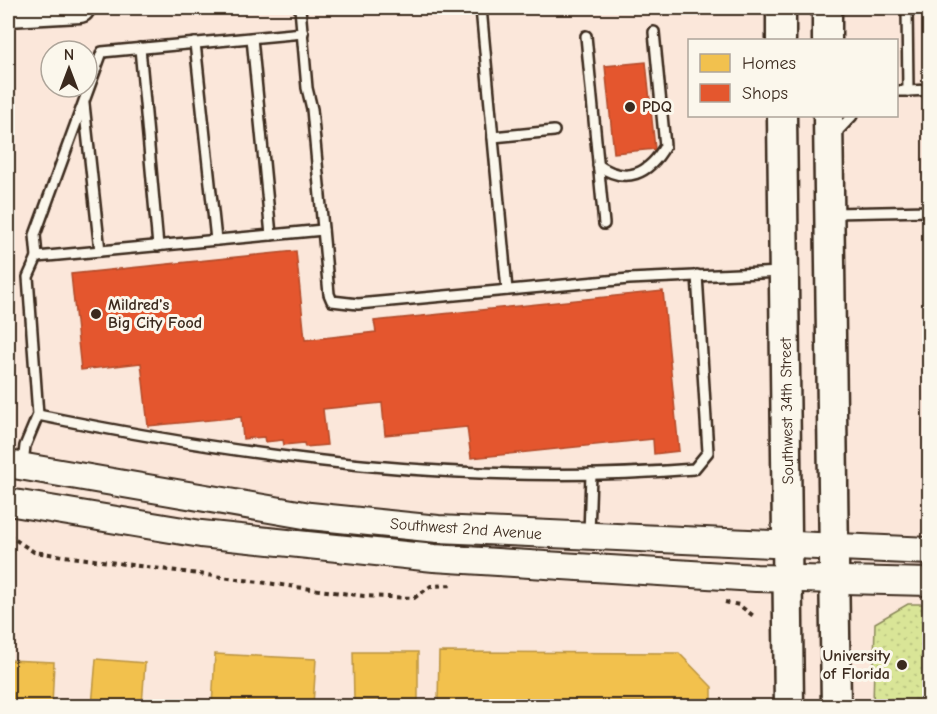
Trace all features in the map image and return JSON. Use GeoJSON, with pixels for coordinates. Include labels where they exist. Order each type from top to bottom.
{"type":"FeatureCollection","features":[{"type":"Feature","properties":{"kind":"main road"},"geometry":{"type":"LineString","coordinates":[[8,12],[80,8]]}},
{"type":"Feature","properties":{"kind":"main road"},"geometry":{"type":"LineString","coordinates":[[781,8],[781,39]]}},
{"type":"Feature","properties":{"kind":"main road"},"geometry":{"type":"LineString","coordinates":[[827,8],[827,39]]}},
{"type":"Feature","properties":{"kind":"main road","name":"Southwest 34th Street"},"geometry":{"type":"LineString","coordinates":[[782,117],[789,545],[789,706]]}},
{"type":"Feature","properties":{"kind":"main road"},"geometry":{"type":"LineString","coordinates":[[828,117],[836,706]]}},
{"type":"Feature","properties":{"kind":"main road"},"geometry":{"type":"LineString","coordinates":[[13,503],[15,465]]}},
{"type":"Feature","properties":{"kind":"main road","name":"Southwest 2nd Avenue"},"geometry":{"type":"LineString","coordinates":[[15,465],[310,516],[438,529],[930,551]]}},
{"type":"Feature","properties":{"kind":"main road","name":"Southwest 2nd Avenue"},"geometry":{"type":"LineString","coordinates":[[13,503],[201,534],[434,558],[789,579],[930,582]]}},
{"type":"Feature","properties":{"kind":"lane"},"geometry":{"type":"LineString","coordinates":[[300,8],[328,294],[332,301],[358,304],[697,275],[784,272]]}},
{"type":"Feature","properties":{"kind":"lane"},"geometry":{"type":"LineString","coordinates":[[481,8],[507,290]]}},
{"type":"Feature","properties":{"kind":"lane"},"geometry":{"type":"LineString","coordinates":[[907,8],[908,91]]}},
{"type":"Feature","properties":{"kind":"lane"},"geometry":{"type":"LineString","coordinates":[[598,165],[612,175],[627,176],[656,163],[665,146],[654,32]]}},
{"type":"Feature","properties":{"kind":"lane"},"geometry":{"type":"LineString","coordinates":[[15,465],[26,447],[38,415],[28,277],[37,257],[36,236],[102,52],[303,33]]}},
{"type":"Feature","properties":{"kind":"lane"},"geometry":{"type":"LineString","coordinates":[[586,36],[604,224]]}},
{"type":"Feature","properties":{"kind":"lane"},"geometry":{"type":"LineString","coordinates":[[252,38],[271,235]]}},
{"type":"Feature","properties":{"kind":"lane"},"geometry":{"type":"LineString","coordinates":[[195,43],[216,240]]}},
{"type":"Feature","properties":{"kind":"lane"},"geometry":{"type":"LineString","coordinates":[[140,48],[158,246]]}},
{"type":"Feature","properties":{"kind":"lane"},"geometry":{"type":"LineString","coordinates":[[898,91],[930,90]]}},
{"type":"Feature","properties":{"kind":"lane"},"geometry":{"type":"LineString","coordinates":[[84,101],[100,251]]}},
{"type":"Feature","properties":{"kind":"lane"},"geometry":{"type":"LineString","coordinates":[[829,144],[845,121],[851,117]]}},
{"type":"Feature","properties":{"kind":"lane"},"geometry":{"type":"LineString","coordinates":[[493,137],[554,131]]}},
{"type":"Feature","properties":{"kind":"lane"},"geometry":{"type":"LineString","coordinates":[[829,213],[930,210]]}},
{"type":"Feature","properties":{"kind":"lane"},"geometry":{"type":"LineString","coordinates":[[37,257],[323,230]]}},
{"type":"Feature","properties":{"kind":"lane"},"geometry":{"type":"LineString","coordinates":[[38,415],[126,433],[297,457],[456,473],[591,474],[694,469],[708,452],[697,275]]}},
{"type":"Feature","properties":{"kind":"lane"},"geometry":{"type":"LineString","coordinates":[[589,536],[591,474]]}},
{"type":"Feature","properties":{"kind":"path"},"geometry":{"type":"LineString","coordinates":[[8,535],[34,552],[295,588],[414,598],[431,586],[456,585]]}},
{"type":"Feature","properties":{"kind":"green space","name":"University of Florida"},"geometry":{"type":"Polygon","coordinates":[[[908,604],[929,604],[929,706],[873,706],[875,623],[908,604]]]}},
{"type":"Feature","properties":{"kind":"building: Homes"},"geometry":{"type":"Polygon","coordinates":[[[353,652],[418,652],[418,701],[354,700],[353,652]]]}},
{"type":"Feature","properties":{"kind":"building: Homes"},"geometry":{"type":"Polygon","coordinates":[[[439,652],[679,653],[712,687],[712,706],[662,706],[657,702],[438,702],[439,652]]]}},
{"type":"Feature","properties":{"kind":"building: Homes"},"geometry":{"type":"Polygon","coordinates":[[[215,654],[316,659],[313,706],[212,706],[215,654]]]}},
{"type":"Feature","properties":{"kind":"building: Homes"},"geometry":{"type":"Polygon","coordinates":[[[96,659],[145,663],[142,706],[92,706],[96,659]]]}},
{"type":"Feature","properties":{"kind":"building: Homes"},"geometry":{"type":"Polygon","coordinates":[[[8,660],[54,662],[52,706],[8,706],[8,660]]]}},
{"type":"Feature","properties":{"kind":"building: Shops","name":"PDQ"},"geometry":{"type":"Polygon","coordinates":[[[646,62],[655,149],[614,153],[605,66],[646,62]]]}},
{"type":"Feature","properties":{"kind":"building: Shops"},"geometry":{"type":"Polygon","coordinates":[[[296,251],[305,340],[376,332],[374,321],[663,291],[679,451],[654,454],[653,439],[471,458],[467,427],[385,435],[382,403],[323,409],[327,445],[305,447],[304,443],[284,445],[283,440],[265,442],[264,437],[243,439],[241,417],[148,426],[141,363],[81,370],[71,274],[296,251]]]}},
{"type":"Feature","properties":{"kind":"place","name":"PDQ"},"geometry":{"type":"Point","coordinates":[630,107]}},
{"type":"Feature","properties":{"kind":"place","name":"Mildred's Big City Food"},"geometry":{"type":"Point","coordinates":[96,314]}},
{"type":"Feature","properties":{"kind":"place","name":"University of Florida"},"geometry":{"type":"Point","coordinates":[902,665]}}]}
